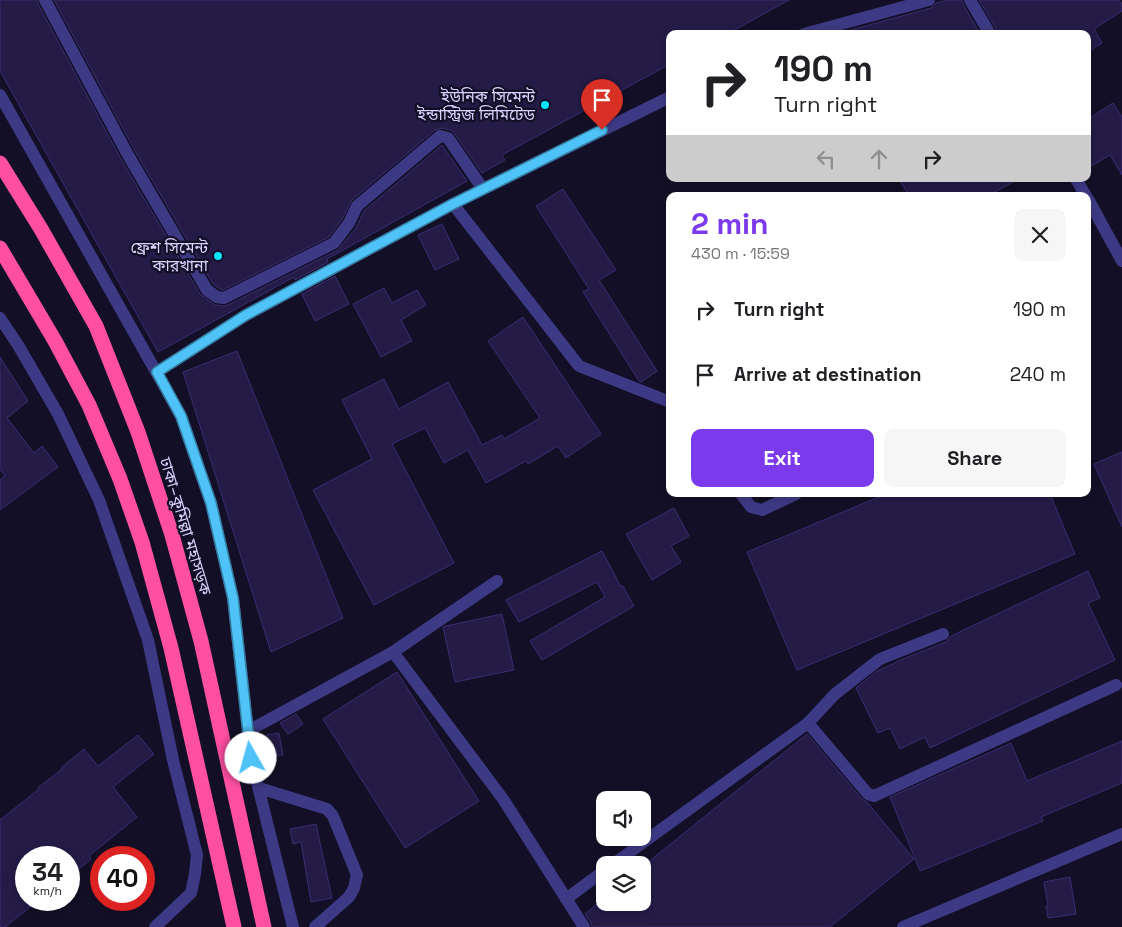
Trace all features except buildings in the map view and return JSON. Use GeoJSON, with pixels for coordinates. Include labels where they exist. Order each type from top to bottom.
{"type":"FeatureCollection","features":[{"type":"Feature","properties":{"kind":"highway","name":"ঢাকা–কুমিল্লা মহাসড়ক"},"geometry":{"type":"LineString","coordinates":[[0,163],[41,229],[96,326],[138,432],[172,535],[201,641],[264,927]]}},
{"type":"Feature","properties":{"kind":"highway"},"geometry":{"type":"LineString","coordinates":[[0,248],[56,341],[89,405],[133,515],[170,648],[234,927]]}},
{"type":"Feature","properties":{"kind":"street"},"geometry":{"type":"LineString","coordinates":[[45,0],[128,155],[207,290],[217,297],[224,298],[334,243],[349,223],[357,206],[440,136],[448,138],[483,189]]}},
{"type":"Feature","properties":{"kind":"street"},"geometry":{"type":"LineString","coordinates":[[819,30],[929,0]]}},
{"type":"Feature","properties":{"kind":"street"},"geometry":{"type":"LineString","coordinates":[[970,0],[988,30]]}},
{"type":"Feature","properties":{"kind":"street"},"geometry":{"type":"LineString","coordinates":[[0,96],[181,416],[211,503],[233,598],[251,758],[293,927]]}},
{"type":"Feature","properties":{"kind":"street"},"geometry":{"type":"LineString","coordinates":[[157,372],[246,315],[453,204],[666,99]]}},
{"type":"Feature","properties":{"kind":"street"},"geometry":{"type":"LineString","coordinates":[[453,204],[579,366],[666,400]]}},
{"type":"Feature","properties":{"kind":"street"},"geometry":{"type":"LineString","coordinates":[[1091,205],[1122,261]]}},
{"type":"Feature","properties":{"kind":"street"},"geometry":{"type":"LineString","coordinates":[[0,318],[58,414],[99,500],[148,640],[173,760],[197,855],[196,874],[191,893],[155,927]]}},
{"type":"Feature","properties":{"kind":"street"},"geometry":{"type":"LineString","coordinates":[[743,497],[751,507],[762,510],[790,497]]}},
{"type":"Feature","properties":{"kind":"street"},"geometry":{"type":"LineString","coordinates":[[248,731],[393,652],[496,581]]}},
{"type":"Feature","properties":{"kind":"street"},"geometry":{"type":"LineString","coordinates":[[624,856],[808,722],[835,694],[880,659],[943,634]]}},
{"type":"Feature","properties":{"kind":"street"},"geometry":{"type":"LineString","coordinates":[[393,652],[504,799],[584,927]]}},
{"type":"Feature","properties":{"kind":"street"},"geometry":{"type":"LineString","coordinates":[[808,722],[868,794],[874,796],[1116,685]]}},
{"type":"Feature","properties":{"kind":"street"},"geometry":{"type":"LineString","coordinates":[[258,788],[327,809],[333,816],[357,875],[354,888],[349,897],[315,927]]}},
{"type":"Feature","properties":{"kind":"street"},"geometry":{"type":"LineString","coordinates":[[903,927],[1122,834]]}},
{"type":"Feature","properties":{"kind":"street"},"geometry":{"type":"LineString","coordinates":[[566,899],[596,877]]}},
{"type":"Feature","properties":{"kind":"place","name":"ইউনিক সিমেন্ট ইন্ডাস্ট্রিজ লিমিটেড"},"geometry":{"type":"Point","coordinates":[545,105]}},
{"type":"Feature","properties":{"kind":"place","name":"ফ্রেশ সিমেন্ট কারখানা"},"geometry":{"type":"Point","coordinates":[218,256]}},
{"type":"Feature","properties":{"kind":"route"},"geometry":{"type":"LineString","coordinates":[[251,758],[233,598],[211,503],[181,416],[157,372],[246,315],[453,204],[602,130]]}}]}
